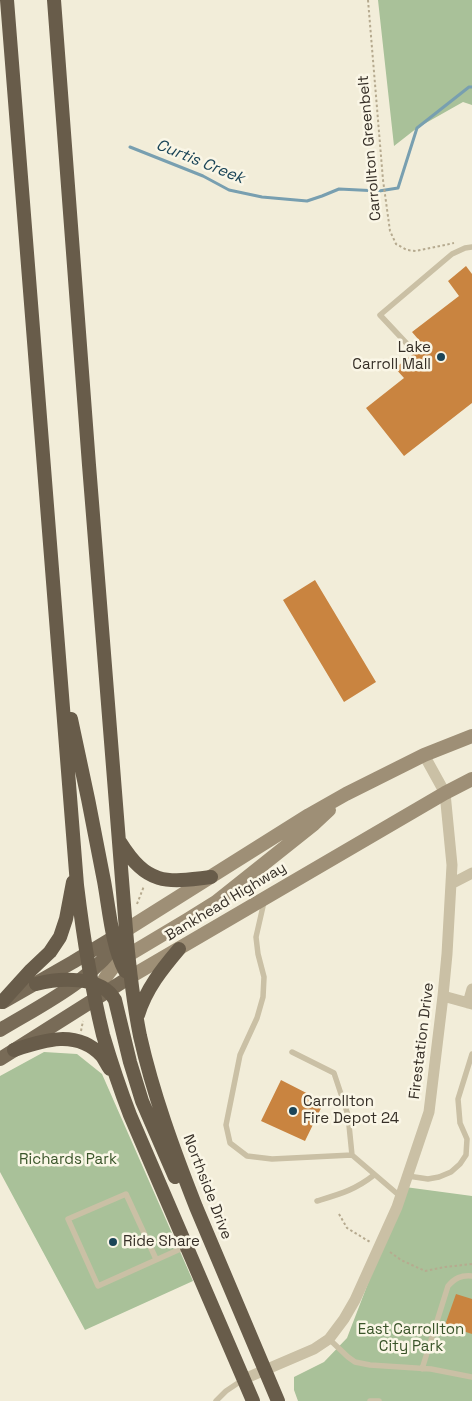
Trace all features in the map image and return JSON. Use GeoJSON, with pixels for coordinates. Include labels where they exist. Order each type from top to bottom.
{"type":"FeatureCollection","features":[{"type":"Feature","properties":{"kind":"highway"},"geometry":{"type":"LineString","coordinates":[[7,0],[76,867],[86,954],[97,986],[104,1035],[116,1078],[130,1115],[253,1401]]}},
{"type":"Feature","properties":{"kind":"highway"},"geometry":{"type":"LineString","coordinates":[[54,0],[88,466],[119,841],[119,937]]}},
{"type":"Feature","properties":{"kind":"highway"},"geometry":{"type":"LineString","coordinates":[[57,634],[66,694],[119,937]]}},
{"type":"Feature","properties":{"kind":"highway"},"geometry":{"type":"LineString","coordinates":[[119,841],[135,863],[151,875],[167,880],[211,877]]}},
{"type":"Feature","properties":{"kind":"highway"},"geometry":{"type":"LineString","coordinates":[[1,1003],[50,952],[60,937],[66,919],[76,867]]}},
{"type":"Feature","properties":{"kind":"highway","name":"Northside Drive"},"geometry":{"type":"LineString","coordinates":[[119,937],[130,977],[147,1065],[160,1110],[196,1206],[278,1401]]}},
{"type":"Feature","properties":{"kind":"highway"},"geometry":{"type":"LineString","coordinates":[[137,1019],[148,990],[164,967],[180,949]]}},
{"type":"Feature","properties":{"kind":"highway"},"geometry":{"type":"LineString","coordinates":[[36,984],[50,980],[78,980]]}},
{"type":"Feature","properties":{"kind":"highway"},"geometry":{"type":"LineString","coordinates":[[97,986],[114,1000],[142,1101],[178,1184],[196,1206]]}},
{"type":"Feature","properties":{"kind":"highway"},"geometry":{"type":"LineString","coordinates":[[14,1050],[41,1041],[71,1039],[88,1046],[101,1056],[116,1078]]}},
{"type":"Feature","properties":{"kind":"main road","name":"Bankhead Highway"},"geometry":{"type":"LineString","coordinates":[[1,1003],[119,937],[309,815],[357,788],[424,755],[472,736]]}},
{"type":"Feature","properties":{"kind":"main road","name":"Bankhead Highway"},"geometry":{"type":"LineString","coordinates":[[0,1059],[97,986],[130,977],[472,779]]}},
{"type":"Feature","properties":{"kind":"main road"},"geometry":{"type":"LineString","coordinates":[[97,986],[124,957],[216,902],[357,788]]}},
{"type":"Feature","properties":{"kind":"main road"},"geometry":{"type":"LineString","coordinates":[[97,986],[102,961],[119,937]]}},
{"type":"Feature","properties":{"kind":"main road"},"geometry":{"type":"LineString","coordinates":[[0,1030],[53,998],[78,980],[97,986]]}},
{"type":"Feature","properties":{"kind":"street","name":"Firestation Drive"},"geometry":{"type":"LineString","coordinates":[[244,1379],[314,1349],[329,1339],[344,1319],[355,1300],[400,1197],[429,1112],[444,996],[452,865],[445,793],[424,755]]}},
{"type":"Feature","properties":{"kind":"street"},"geometry":{"type":"LineString","coordinates":[[451,884],[472,873]]}},
{"type":"Feature","properties":{"kind":"street"},"geometry":{"type":"LineString","coordinates":[[444,996],[470,1004],[472,989]]}},
{"type":"Feature","properties":{"kind":"lane"},"geometry":{"type":"LineString","coordinates":[[409,346],[380,315],[452,254],[465,248],[472,248]]}},
{"type":"Feature","properties":{"kind":"lane"},"geometry":{"type":"LineString","coordinates":[[264,899],[256,937],[264,977],[263,997],[257,1018],[240,1055],[226,1125],[230,1143],[247,1156],[272,1159],[352,1155]]}},
{"type":"Feature","properties":{"kind":"lane"},"geometry":{"type":"LineString","coordinates":[[292,1052],[334,1073],[348,1115],[352,1155],[400,1197]]}},
{"type":"Feature","properties":{"kind":"lane"},"geometry":{"type":"LineString","coordinates":[[408,1176],[428,1179],[439,1177],[451,1172],[466,1155],[467,1139],[460,1123],[458,1099],[472,1054]]}},
{"type":"Feature","properties":{"kind":"lane"},"geometry":{"type":"LineString","coordinates":[[317,1201],[349,1191],[362,1185],[374,1175]]}},
{"type":"Feature","properties":{"kind":"lane"},"geometry":{"type":"LineString","coordinates":[[156,1259],[126,1194],[68,1219],[98,1286],[187,1246]]}},
{"type":"Feature","properties":{"kind":"lane"},"geometry":{"type":"LineString","coordinates":[[422,1369],[448,1286],[454,1279],[462,1275],[472,1276]]}},
{"type":"Feature","properties":{"kind":"lane"},"geometry":{"type":"LineString","coordinates":[[329,1339],[356,1362],[370,1366],[450,1372],[472,1378]]}},
{"type":"Feature","properties":{"kind":"lane"},"geometry":{"type":"LineString","coordinates":[[216,1401],[226,1391],[244,1379]]}},
{"type":"Feature","properties":{"kind":"lane"},"geometry":{"type":"LineString","coordinates":[[370,1401],[379,1401]]}},
{"type":"Feature","properties":{"kind":"path","name":"Carrollton Greenbelt"},"geometry":{"type":"LineString","coordinates":[[368,0],[383,180],[390,231],[396,244],[406,250],[416,251],[453,243]]}},
{"type":"Feature","properties":{"kind":"path"},"geometry":{"type":"LineString","coordinates":[[137,905],[147,878]]}},
{"type":"Feature","properties":{"kind":"path"},"geometry":{"type":"LineString","coordinates":[[80,1038],[84,1017]]}},
{"type":"Feature","properties":{"kind":"path"},"geometry":{"type":"LineString","coordinates":[[339,1214],[348,1228],[374,1244]]}},
{"type":"Feature","properties":{"kind":"path"},"geometry":{"type":"LineString","coordinates":[[388,1251],[401,1260],[425,1271],[472,1264]]}},
{"type":"Feature","properties":{"kind":"green space"},"geometry":{"type":"Polygon","coordinates":[[[378,0],[472,0],[472,105],[463,102],[417,128],[394,146],[378,0]]]}},
{"type":"Feature","properties":{"kind":"green space","name":"Richards Park"},"geometry":{"type":"Polygon","coordinates":[[[44,1052],[77,1054],[102,1074],[193,1281],[85,1330],[0,1172],[0,1076],[44,1052]]]}},
{"type":"Feature","properties":{"kind":"green space","name":"East Carrollton City Park"},"geometry":{"type":"Polygon","coordinates":[[[405,1187],[472,1196],[472,1401],[298,1401],[294,1390],[294,1377],[324,1362],[347,1338],[405,1187]]]}},
{"type":"Feature","properties":{"kind":"building","name":"Lake Carroll Mall"},"geometry":{"type":"Polygon","coordinates":[[[466,266],[472,274],[472,403],[404,456],[366,408],[404,378],[395,368],[424,346],[412,332],[459,296],[448,281],[466,266]]]}},
{"type":"Feature","properties":{"kind":"building"},"geometry":{"type":"Polygon","coordinates":[[[315,580],[376,682],[344,702],[283,600],[315,580]]]}},
{"type":"Feature","properties":{"kind":"building","name":"Carrollton Fire Depot 24"},"geometry":{"type":"Polygon","coordinates":[[[281,1080],[324,1102],[305,1141],[261,1121],[281,1080]]]}},
{"type":"Feature","properties":{"kind":"building"},"geometry":{"type":"Polygon","coordinates":[[[456,1294],[472,1299],[472,1334],[445,1325],[456,1294]]]}},
{"type":"Feature","properties":{"kind":"waterway","name":"Curtis Creek"},"geometry":{"type":"LineString","coordinates":[[130,147],[203,176],[229,190],[262,197],[307,201],[339,189],[379,191],[398,188],[417,128],[469,87],[472,87]]}},
{"type":"Feature","properties":{"kind":"place","name":"Lake Carroll Mall"},"geometry":{"type":"Point","coordinates":[441,357]}},
{"type":"Feature","properties":{"kind":"place","name":"Carrollton Fire Depot 24"},"geometry":{"type":"Point","coordinates":[293,1111]}},
{"type":"Feature","properties":{"kind":"place","name":"Ride Share"},"geometry":{"type":"Point","coordinates":[113,1242]}}]}
